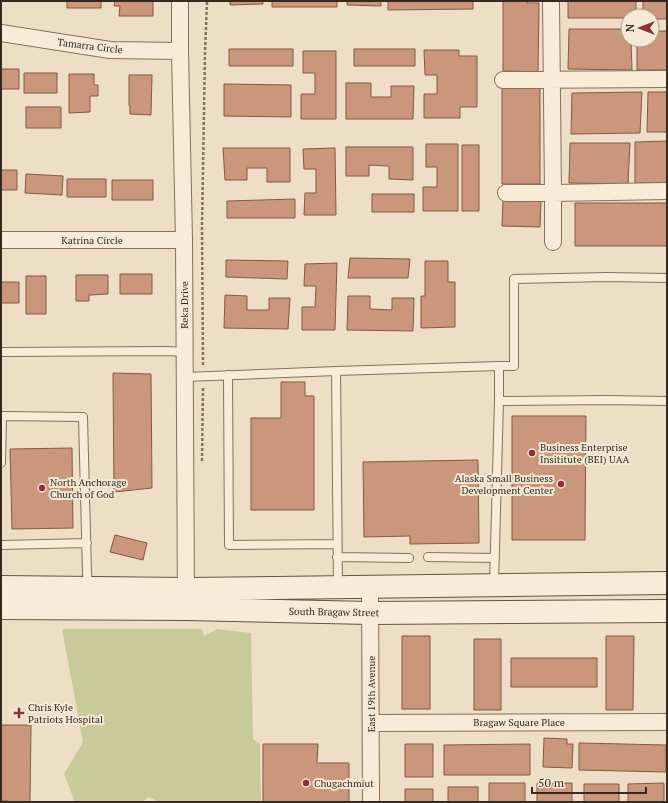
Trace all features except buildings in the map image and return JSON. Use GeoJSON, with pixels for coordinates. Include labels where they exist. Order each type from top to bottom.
{"type":"FeatureCollection","features":[{"type":"Feature","properties":{"kind":"main road","name":"South Bragaw Street"},"geometry":{"type":"LineString","coordinates":[[1,608],[186,599],[338,586],[667,583]]}},
{"type":"Feature","properties":{"kind":"main road","name":"South Bragaw Street"},"geometry":{"type":"LineString","coordinates":[[1,587],[88,588],[186,599],[370,613],[667,612]]}},
{"type":"Feature","properties":{"kind":"street","name":"Reka Drive"},"geometry":{"type":"LineString","coordinates":[[180,1],[184,240],[186,599]]}},
{"type":"Feature","properties":{"kind":"street"},"geometry":{"type":"LineString","coordinates":[[551,1],[553,242]]}},
{"type":"Feature","properties":{"kind":"street","name":"Tamarra Circle"},"geometry":{"type":"LineString","coordinates":[[1,33],[110,50],[180,51]]}},
{"type":"Feature","properties":{"kind":"street"},"geometry":{"type":"LineString","coordinates":[[503,80],[667,79]]}},
{"type":"Feature","properties":{"kind":"street"},"geometry":{"type":"LineString","coordinates":[[506,193],[667,191]]}},
{"type":"Feature","properties":{"kind":"street","name":"Katrina Circle"},"geometry":{"type":"LineString","coordinates":[[1,240],[184,240]]}},
{"type":"Feature","properties":{"kind":"street","name":"East 19th Avenue"},"geometry":{"type":"LineString","coordinates":[[370,586],[371,802]]}},
{"type":"Feature","properties":{"kind":"street","name":"Bragaw Square Place"},"geometry":{"type":"LineString","coordinates":[[371,723],[667,722]]}},
{"type":"Feature","properties":{"kind":"lane"},"geometry":{"type":"LineString","coordinates":[[185,377],[514,366],[514,279],[607,277],[667,278]]}},
{"type":"Feature","properties":{"kind":"lane"},"geometry":{"type":"LineString","coordinates":[[1,352],[185,352]]}},
{"type":"Feature","properties":{"kind":"lane"},"geometry":{"type":"LineString","coordinates":[[494,585],[499,366]]}},
{"type":"Feature","properties":{"kind":"lane"},"geometry":{"type":"LineString","coordinates":[[336,371],[338,586]]}},
{"type":"Feature","properties":{"kind":"lane"},"geometry":{"type":"LineString","coordinates":[[228,375],[229,545],[338,544]]}},
{"type":"Feature","properties":{"kind":"lane"},"geometry":{"type":"LineString","coordinates":[[499,401],[667,401]]}},
{"type":"Feature","properties":{"kind":"lane"},"geometry":{"type":"LineString","coordinates":[[1,463],[2,416],[83,417],[88,588]]}},
{"type":"Feature","properties":{"kind":"lane"},"geometry":{"type":"LineString","coordinates":[[1,545],[86,543]]}},
{"type":"Feature","properties":{"kind":"lane"},"geometry":{"type":"LineString","coordinates":[[338,557],[409,558]]}},
{"type":"Feature","properties":{"kind":"lane"},"geometry":{"type":"LineString","coordinates":[[428,557],[495,558]]}},
{"type":"Feature","properties":{"kind":"path"},"geometry":{"type":"LineString","coordinates":[[202,462],[202,227],[205,53],[208,1]]}},
{"type":"Feature","properties":{"kind":"green space"},"geometry":{"type":"Polygon","coordinates":[[[62,629],[202,629],[204,636],[217,629],[251,633],[253,739],[260,744],[261,802],[159,802],[149,797],[142,802],[75,802],[64,774],[83,742],[62,629]]]}},
{"type":"Feature","properties":{"kind":"place","name":"Business Enterprise Insititute (BEI) UAA"},"geometry":{"type":"Point","coordinates":[532,453]}},
{"type":"Feature","properties":{"kind":"place","name":"Alaska Small Business Development Center"},"geometry":{"type":"Point","coordinates":[561,484]}},
{"type":"Feature","properties":{"kind":"place","name":"North Anchorage Church of God"},"geometry":{"type":"Point","coordinates":[42,488]}},
{"type":"Feature","properties":{"kind":"place","name":"Chris Kyle Patriots Hospital"},"geometry":{"type":"Point","coordinates":[19,713]}},
{"type":"Feature","properties":{"kind":"place","name":"Chugachmiut"},"geometry":{"type":"Point","coordinates":[306,783]}}]}
